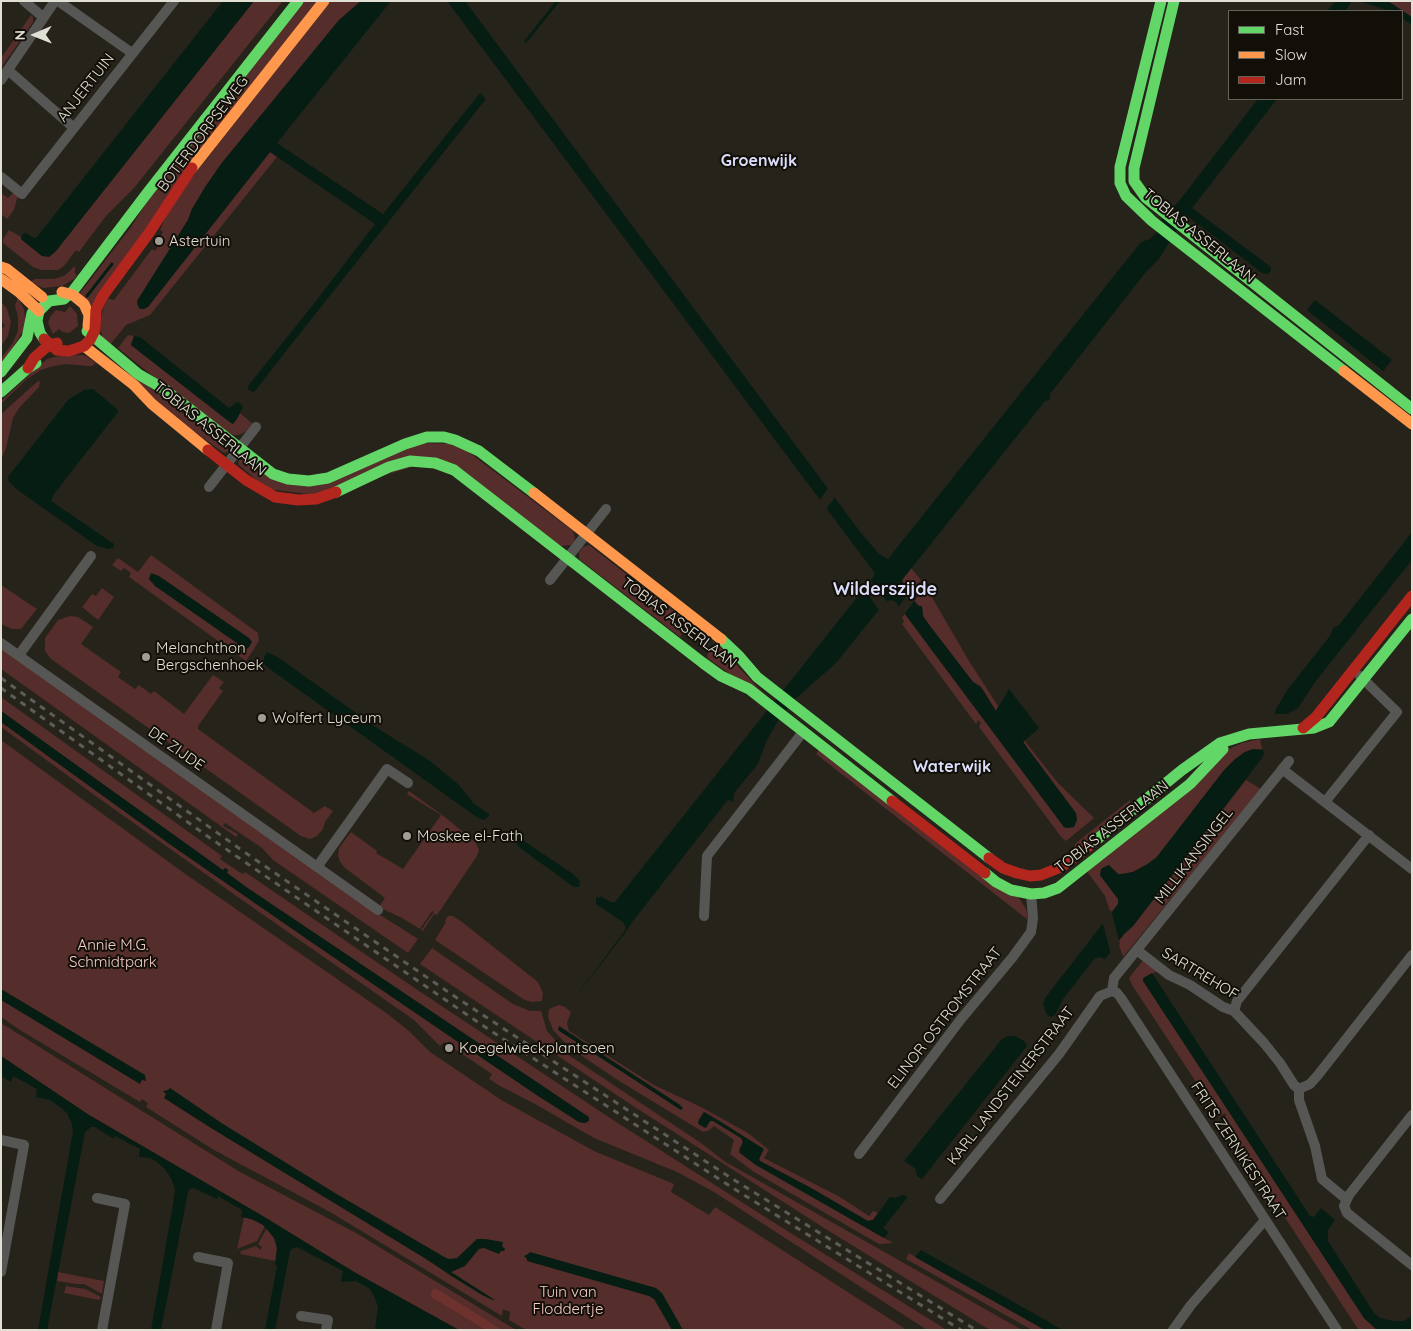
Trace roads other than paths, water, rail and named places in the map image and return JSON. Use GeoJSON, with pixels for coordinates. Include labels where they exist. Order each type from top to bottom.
{"type":"FeatureCollection","features":[{"type":"Feature","properties":{"kind":"street"},"geometry":{"type":"LineString","coordinates":[[24,1],[43,17]]}},
{"type":"Feature","properties":{"kind":"street"},"geometry":{"type":"LineString","coordinates":[[74,128],[3,76],[43,17],[56,1],[132,53]]}},
{"type":"Feature","properties":{"kind":"street","name":"ANJERTUIN"},"geometry":{"type":"LineString","coordinates":[[1,177],[22,194],[174,1]]}},
{"type":"Feature","properties":{"kind":"street","name":"BOTERDORPSEWEG"},"geometry":{"type":"LineString","coordinates":[[71,293],[298,1]]}},
{"type":"Feature","properties":{"kind":"street","name":"BOTERDORPSEWEG"},"geometry":{"type":"LineString","coordinates":[[89,334],[96,324],[96,313],[102,297],[149,233],[196,163],[324,1]]}},
{"type":"Feature","properties":{"kind":"street","name":"TOBIAS ASSERLAAN"},"geometry":{"type":"LineString","coordinates":[[1161,1],[1120,167],[1120,183],[1126,196],[1152,221],[1412,424]]}},
{"type":"Feature","properties":{"kind":"street","name":"TOBIAS ASSERLAAN"},"geometry":{"type":"LineString","coordinates":[[1174,1],[1133,175],[1134,181],[1146,198],[1412,409]]}},
{"type":"Feature","properties":{"kind":"street"},"geometry":{"type":"LineString","coordinates":[[1,266],[42,297]]}},
{"type":"Feature","properties":{"kind":"street"},"geometry":{"type":"LineString","coordinates":[[1,278],[36,309],[38,327],[42,338],[52,347],[68,351],[84,346],[89,334],[87,309],[80,300],[71,293],[54,292],[42,297],[36,309],[25,342],[1,372]]}},
{"type":"Feature","properties":{"kind":"street"},"geometry":{"type":"LineString","coordinates":[[36,309],[49,301],[64,299],[71,293]]}},
{"type":"Feature","properties":{"kind":"street"},"geometry":{"type":"LineString","coordinates":[[1,392],[56,342],[74,343],[89,334]]}},
{"type":"Feature","properties":{"kind":"street","name":"TOBIAS ASSERLAAN"},"geometry":{"type":"LineString","coordinates":[[89,334],[138,374],[164,389],[273,474],[288,479],[309,482],[319,481],[341,474],[413,440],[436,437],[455,440],[479,451],[721,639],[757,677],[775,692],[988,858],[1003,868],[1030,876],[1041,875],[1061,867],[1073,859],[1144,803],[1182,770],[1216,745],[1249,734],[1314,728],[1329,722],[1412,619]]}},
{"type":"Feature","properties":{"kind":"street","name":"TOBIAS ASSERLAAN"},"geometry":{"type":"LineString","coordinates":[[84,346],[134,385],[152,404],[227,464],[263,491],[275,497],[298,500],[316,499],[403,462],[419,460],[435,463],[454,470],[709,668],[720,676],[748,689],[996,882],[1011,890],[1031,894],[1050,891],[1070,880],[1190,784],[1232,739]]}},
{"type":"Feature","properties":{"kind":"street"},"geometry":{"type":"LineString","coordinates":[[209,487],[256,427]]}},
{"type":"Feature","properties":{"kind":"street"},"geometry":{"type":"LineString","coordinates":[[550,580],[606,509]]}},
{"type":"Feature","properties":{"kind":"street"},"geometry":{"type":"LineString","coordinates":[[19,655],[91,556]]}},
{"type":"Feature","properties":{"kind":"street"},"geometry":{"type":"LineString","coordinates":[[1303,728],[1316,717],[1412,596]]}},
{"type":"Feature","properties":{"kind":"street","name":"DE ZIJDE"},"geometry":{"type":"LineString","coordinates":[[1,643],[378,910]]}},
{"type":"Feature","properties":{"kind":"street"},"geometry":{"type":"LineString","coordinates":[[1325,802],[1397,712],[1353,671]]}},
{"type":"Feature","properties":{"kind":"street"},"geometry":{"type":"LineString","coordinates":[[704,916],[707,856],[803,732]]}},
{"type":"Feature","properties":{"kind":"street","name":"MILLIKANSINGEL"},"geometry":{"type":"LineString","coordinates":[[1122,970],[1289,761]]}},
{"type":"Feature","properties":{"kind":"street"},"geometry":{"type":"LineString","coordinates":[[317,867],[387,769],[408,783]]}},
{"type":"Feature","properties":{"kind":"street"},"geometry":{"type":"LineString","coordinates":[[1282,769],[1412,869]]}},
{"type":"Feature","properties":{"kind":"street"},"geometry":{"type":"LineString","coordinates":[[1136,793],[1152,814]]}},
{"type":"Feature","properties":{"kind":"street"},"geometry":{"type":"LineString","coordinates":[[1234,1011],[1237,1001],[1369,835]]}},
{"type":"Feature","properties":{"kind":"street","name":"ELINOR OSTROMSTRAAT"},"geometry":{"type":"LineString","coordinates":[[859,1154],[967,1012],[1031,932],[1033,912],[1031,894]]}},
{"type":"Feature","properties":{"kind":"street","name":"SARTREHOF"},"geometry":{"type":"LineString","coordinates":[[1138,951],[1169,975],[1223,1007],[1234,1011],[1264,1043],[1294,1085],[1299,1089],[1299,1100],[1316,1146],[1322,1179],[1346,1199]]}},
{"type":"Feature","properties":{"kind":"street"},"geometry":{"type":"LineString","coordinates":[[1299,1089],[1310,1084],[1318,1075],[1412,955]]}},
{"type":"Feature","properties":{"kind":"street","name":"KARL LANDSTEINERSTRAAT"},"geometry":{"type":"LineString","coordinates":[[940,1200],[1059,1054],[1100,996],[1112,991],[1114,978],[1122,970]]}},
{"type":"Feature","properties":{"kind":"street","name":"FRITS ZERNIKESTRAAT"},"geometry":{"type":"LineString","coordinates":[[1112,991],[1121,998],[1337,1330]]}},
{"type":"Feature","properties":{"kind":"street"},"geometry":{"type":"LineString","coordinates":[[1412,1115],[1346,1199],[1344,1206],[1347,1213],[1412,1265]]}},
{"type":"Feature","properties":{"kind":"street"},"geometry":{"type":"LineString","coordinates":[[1,1140],[24,1145],[1,1272]]}},
{"type":"Feature","properties":{"kind":"street"},"geometry":{"type":"LineString","coordinates":[[96,1198],[125,1204],[102,1330]]}},
{"type":"Feature","properties":{"kind":"street"},"geometry":{"type":"LineString","coordinates":[[1173,1330],[1191,1305],[1266,1220]]}},
{"type":"Feature","properties":{"kind":"street"},"geometry":{"type":"LineString","coordinates":[[198,1257],[228,1263],[216,1330]]}},
{"type":"Feature","properties":{"kind":"street"},"geometry":{"type":"LineString","coordinates":[[302,1316],[327,1325]]}},
{"type":"Feature","properties":{"kind":"waterway"},"geometry":{"type":"LineString","coordinates":[[526,41],[558,1]]}},
{"type":"Feature","properties":{"kind":"waterway"},"geometry":{"type":"LineString","coordinates":[[87,296],[112,264]]}},
{"type":"Feature","properties":{"kind":"railway"},"geometry":{"type":"LineString","coordinates":[[1,678],[240,849],[457,998],[731,1178],[976,1330]]}},
{"type":"Feature","properties":{"kind":"railway"},"geometry":{"type":"LineString","coordinates":[[1,688],[210,838],[482,1025],[736,1190],[961,1330]]}},
{"type":"Feature","properties":{"kind":"place","name":"Astertuin"},"geometry":{"type":"Point","coordinates":[159,241]}},
{"type":"Feature","properties":{"kind":"place","name":"Melanchthon Bergschenhoek"},"geometry":{"type":"Point","coordinates":[146,657]}},
{"type":"Feature","properties":{"kind":"place","name":"Wolfert Lyceum"},"geometry":{"type":"Point","coordinates":[262,718]}},
{"type":"Feature","properties":{"kind":"place","name":"Moskee el-Fath"},"geometry":{"type":"Point","coordinates":[407,836]}},
{"type":"Feature","properties":{"kind":"place","name":"Koegelwieckplantsoen"},"geometry":{"type":"Point","coordinates":[449,1048]}},
{"type":"Feature","properties":{"kind":"district","name":"Groenwijk"},"geometry":{"type":"Point","coordinates":[759,161]}},
{"type":"Feature","properties":{"kind":"district","name":"Wilderszijde"},"geometry":{"type":"Point","coordinates":[885,590]}},
{"type":"Feature","properties":{"kind":"district","name":"Waterwijk"},"geometry":{"type":"Point","coordinates":[952,767]}},
{"type":"Feature","properties":{"kind":"park label","name":"Annie M.G. Schmidtpark"},"geometry":{"type":"Point","coordinates":[113,954]}},
{"type":"Feature","properties":{"kind":"park label","name":"Tuin van Floddertje"},"geometry":{"type":"Point","coordinates":[568,1300]}}]}
